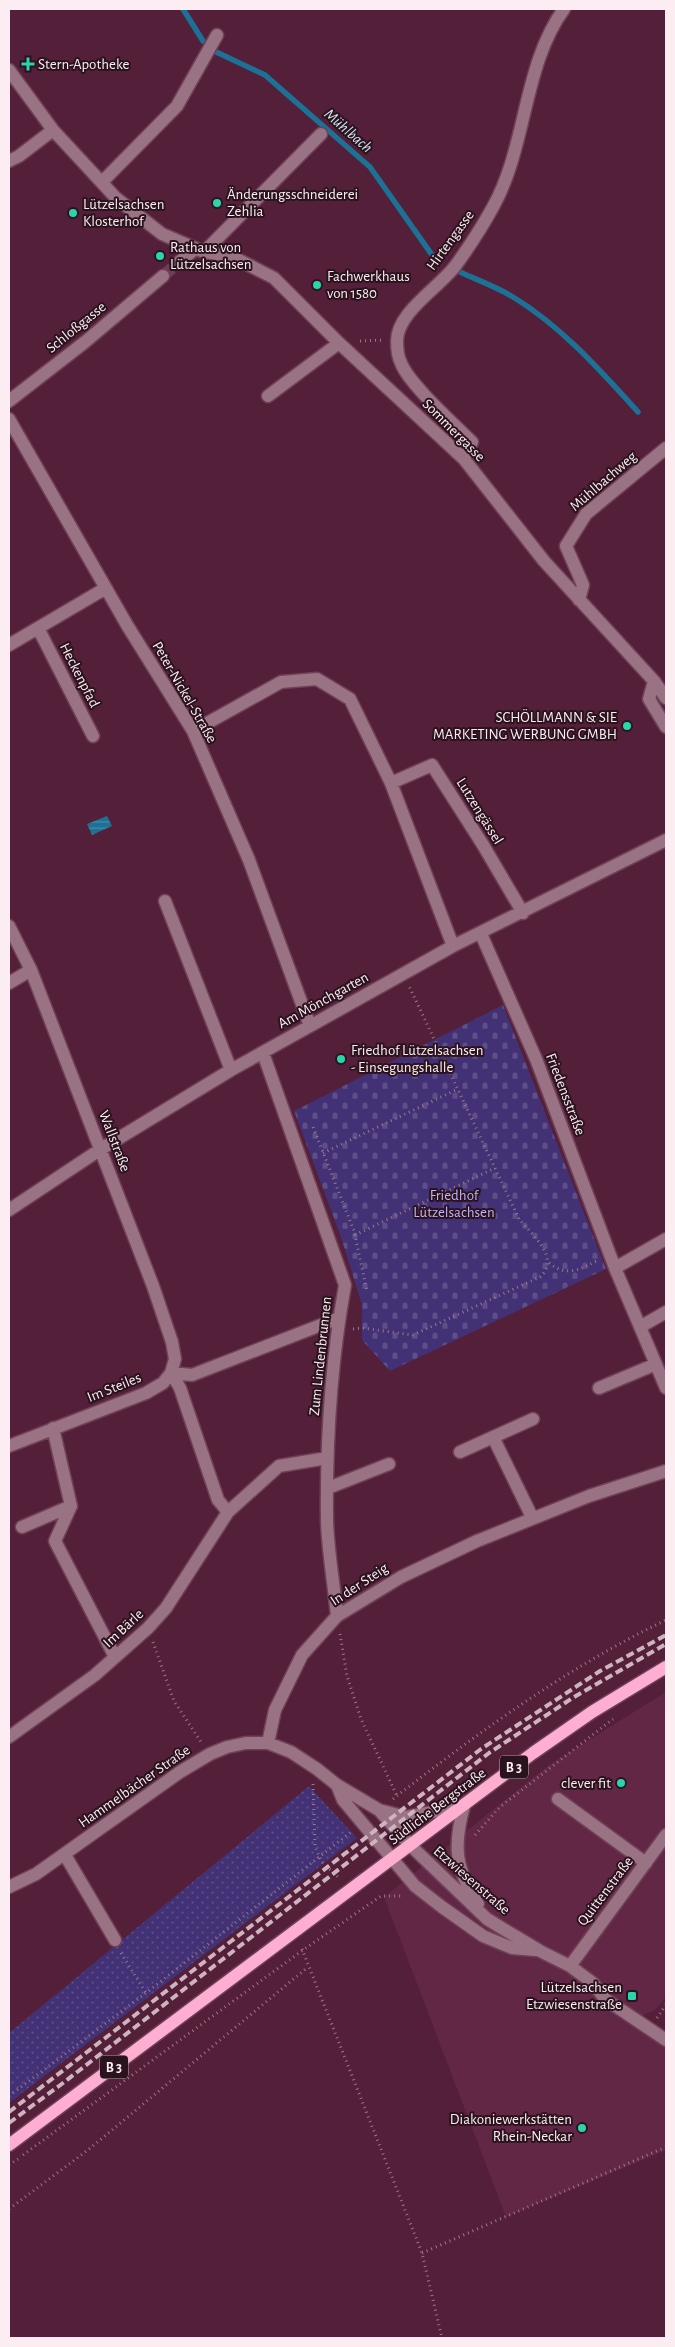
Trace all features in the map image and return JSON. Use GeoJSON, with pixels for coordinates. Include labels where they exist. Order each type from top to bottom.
{"type":"FeatureCollection","features":[{"type":"Feature","properties":{"kind":"main road","name":"Südliche Bergstraße"},"geometry":{"type":"LineString","coordinates":[[9,2145],[566,1730],[666,1667]]}},
{"type":"Feature","properties":{"kind":"street","name":"Hirtengasse"},"geometry":{"type":"LineString","coordinates":[[397,340],[400,327],[406,316],[452,269],[494,206],[514,155],[549,30],[564,9]]}},
{"type":"Feature","properties":{"kind":"street"},"geometry":{"type":"LineString","coordinates":[[102,182],[177,106],[217,35]]}},
{"type":"Feature","properties":{"kind":"street","name":"Sommergasse"},"geometry":{"type":"LineString","coordinates":[[9,70],[53,130],[116,198],[162,234],[200,251],[232,256],[274,278],[339,343],[464,459],[544,561],[654,680],[666,698]]}},
{"type":"Feature","properties":{"kind":"street"},"geometry":{"type":"LineString","coordinates":[[9,161],[20,156],[53,130]]}},
{"type":"Feature","properties":{"kind":"street"},"geometry":{"type":"LineString","coordinates":[[178,264],[200,251],[321,134]]}},
{"type":"Feature","properties":{"kind":"street","name":"Schloßgasse"},"geometry":{"type":"LineString","coordinates":[[9,401],[85,342],[163,276]]}},
{"type":"Feature","properties":{"kind":"street"},"geometry":{"type":"LineString","coordinates":[[397,340],[401,364],[411,380],[472,442],[464,459]]}},
{"type":"Feature","properties":{"kind":"street"},"geometry":{"type":"LineString","coordinates":[[268,396],[339,343]]}},
{"type":"Feature","properties":{"kind":"street","name":"Peter-Nickel-Straße"},"geometry":{"type":"LineString","coordinates":[[9,419],[106,588],[193,731],[249,860],[310,1026]]}},
{"type":"Feature","properties":{"kind":"street","name":"Mühlbachweg"},"geometry":{"type":"LineString","coordinates":[[580,600],[583,585],[566,546],[578,522],[666,448]]}},
{"type":"Feature","properties":{"kind":"street"},"geometry":{"type":"LineString","coordinates":[[9,645],[106,588]]}},
{"type":"Feature","properties":{"kind":"street","name":"Heckenpfad"},"geometry":{"type":"LineString","coordinates":[[38,628],[93,736]]}},
{"type":"Feature","properties":{"kind":"street"},"geometry":{"type":"LineString","coordinates":[[193,731],[281,682],[317,679],[350,699],[391,783],[453,946]]}},
{"type":"Feature","properties":{"kind":"street"},"geometry":{"type":"LineString","coordinates":[[654,680],[649,699],[666,727]]}},
{"type":"Feature","properties":{"kind":"street","name":"Lutzengässel"},"geometry":{"type":"LineString","coordinates":[[391,783],[432,766],[483,845],[523,913]]}},
{"type":"Feature","properties":{"kind":"street","name":"Am Mönchgarten"},"geometry":{"type":"LineString","coordinates":[[9,1210],[101,1150],[231,1070],[453,946],[481,934],[666,840]]}},
{"type":"Feature","properties":{"kind":"street"},"geometry":{"type":"LineString","coordinates":[[164,900],[231,1070]]}},
{"type":"Feature","properties":{"kind":"street","name":"Wallstraße"},"geometry":{"type":"LineString","coordinates":[[9,926],[31,970],[101,1150],[172,1342],[175,1359],[172,1373]]}},
{"type":"Feature","properties":{"kind":"street","name":"Friedensstraße"},"geometry":{"type":"LineString","coordinates":[[481,934],[536,1060],[608,1251],[666,1388]]}},
{"type":"Feature","properties":{"kind":"street"},"geometry":{"type":"LineString","coordinates":[[9,983],[31,970]]}},
{"type":"Feature","properties":{"kind":"street","name":"Zum Lindenbrunnen"},"geometry":{"type":"LineString","coordinates":[[263,1053],[345,1284],[339,1318],[327,1458],[327,1522],[337,1616]]}},
{"type":"Feature","properties":{"kind":"street"},"geometry":{"type":"LineString","coordinates":[[615,1268],[666,1238]]}},
{"type":"Feature","properties":{"kind":"street"},"geometry":{"type":"LineString","coordinates":[[640,1327],[666,1312]]}},
{"type":"Feature","properties":{"kind":"street"},"geometry":{"type":"LineString","coordinates":[[172,1373],[192,1375],[339,1318]]}},
{"type":"Feature","properties":{"kind":"street"},"geometry":{"type":"LineString","coordinates":[[599,1388],[656,1364]]}},
{"type":"Feature","properties":{"kind":"street"},"geometry":{"type":"LineString","coordinates":[[172,1373],[180,1388],[218,1500],[228,1512]]}},
{"type":"Feature","properties":{"kind":"street","name":"Im Steiles"},"geometry":{"type":"LineString","coordinates":[[9,1446],[146,1393],[163,1383],[172,1373]]}},
{"type":"Feature","properties":{"kind":"street"},"geometry":{"type":"LineString","coordinates":[[460,1452],[533,1419]]}},
{"type":"Feature","properties":{"kind":"street"},"geometry":{"type":"LineString","coordinates":[[53,1428],[71,1506],[55,1542],[115,1658]]}},
{"type":"Feature","properties":{"kind":"street"},"geometry":{"type":"LineString","coordinates":[[493,1437],[532,1517]]}},
{"type":"Feature","properties":{"kind":"street","name":"Im Bärle"},"geometry":{"type":"LineString","coordinates":[[9,1737],[115,1658],[166,1608],[228,1512],[279,1466],[327,1458]]}},
{"type":"Feature","properties":{"kind":"street"},"geometry":{"type":"LineString","coordinates":[[328,1488],[389,1464]]}},
{"type":"Feature","properties":{"kind":"street","name":"In der Steig"},"geometry":{"type":"LineString","coordinates":[[268,1743],[274,1710],[302,1655],[337,1616],[401,1577],[532,1517],[633,1480],[666,1471]]}},
{"type":"Feature","properties":{"kind":"street"},"geometry":{"type":"LineString","coordinates":[[22,1527],[71,1506]]}},
{"type":"Feature","properties":{"kind":"street","name":"Hammelbächer Straße"},"geometry":{"type":"LineString","coordinates":[[9,1887],[36,1874],[65,1855],[180,1772],[210,1754],[227,1747],[246,1743],[268,1743],[291,1752],[336,1785],[379,1810],[410,1846]]}},
{"type":"Feature","properties":{"kind":"street","name":"Hammelbächer Straße"},"geometry":{"type":"LineString","coordinates":[[336,1785],[343,1800],[392,1860]]}},
{"type":"Feature","properties":{"kind":"street"},"geometry":{"type":"LineString","coordinates":[[558,1799],[646,1863]]}},
{"type":"Feature","properties":{"kind":"street"},"geometry":{"type":"LineString","coordinates":[[379,1810],[406,1817],[464,1806],[458,1828],[457,1858],[468,1888],[487,1919]]}},
{"type":"Feature","properties":{"kind":"street","name":"Quittenstraße"},"geometry":{"type":"LineString","coordinates":[[570,1966],[666,1835]]}},
{"type":"Feature","properties":{"kind":"street","name":"Etzwiesenstraße"},"geometry":{"type":"LineString","coordinates":[[410,1846],[487,1919],[540,1951],[570,1966],[593,1983],[606,1999],[666,2040]]}},
{"type":"Feature","properties":{"kind":"street"},"geometry":{"type":"LineString","coordinates":[[65,1855],[115,1940]]}},
{"type":"Feature","properties":{"kind":"street","name":"Etzwiesenstraße"},"geometry":{"type":"LineString","coordinates":[[392,1860],[415,1886],[483,1936],[512,1948],[540,1951]]}},
{"type":"Feature","properties":{"kind":"path"},"geometry":{"type":"LineString","coordinates":[[339,343],[397,340]]}},
{"type":"Feature","properties":{"kind":"path"},"geometry":{"type":"LineString","coordinates":[[403,974],[519,1220],[545,1251],[549,1263],[559,1271],[570,1271],[599,1260],[608,1251]]}},
{"type":"Feature","properties":{"kind":"path"},"geometry":{"type":"LineString","coordinates":[[323,1153],[458,1088]]}},
{"type":"Feature","properties":{"kind":"path"},"geometry":{"type":"LineString","coordinates":[[313,1127],[355,1235],[367,1291]]}},
{"type":"Feature","properties":{"kind":"path"},"geometry":{"type":"LineString","coordinates":[[355,1235],[495,1168]]}},
{"type":"Feature","properties":{"kind":"path"},"geometry":{"type":"LineString","coordinates":[[362,1328],[413,1335],[540,1277],[546,1272],[549,1263]]}},
{"type":"Feature","properties":{"kind":"path"},"geometry":{"type":"LineString","coordinates":[[337,1616],[347,1676],[361,1719],[397,1796]]}},
{"type":"Feature","properties":{"kind":"path"},"geometry":{"type":"LineString","coordinates":[[379,1810],[547,1687],[631,1637],[666,1620]]}},
{"type":"Feature","properties":{"kind":"path"},"geometry":{"type":"LineString","coordinates":[[153,1642],[174,1701],[198,1737]]}},
{"type":"Feature","properties":{"kind":"path"},"geometry":{"type":"LineString","coordinates":[[473,1838],[477,1831],[500,1807],[619,1716]]}},
{"type":"Feature","properties":{"kind":"path"},"geometry":{"type":"LineString","coordinates":[[312,1766],[316,1847],[319,1857],[339,1877],[362,1910]]}},
{"type":"Feature","properties":{"kind":"path"},"geometry":{"type":"LineString","coordinates":[[9,2096],[146,1993],[362,1823]]}},
{"type":"Feature","properties":{"kind":"path"},"geometry":{"type":"LineString","coordinates":[[9,2165],[303,1950],[382,1896],[406,1896],[415,1886]]}},
{"type":"Feature","properties":{"kind":"path"},"geometry":{"type":"LineString","coordinates":[[115,1940],[118,1949],[146,1993]]}},
{"type":"Feature","properties":{"kind":"path"},"geometry":{"type":"LineString","coordinates":[[303,1950],[308,1967],[422,2253],[442,2338]]}},
{"type":"Feature","properties":{"kind":"path"},"geometry":{"type":"LineString","coordinates":[[9,2209],[96,2144],[308,1967]]}},
{"type":"Feature","properties":{"kind":"path"},"geometry":{"type":"LineString","coordinates":[[422,2253],[666,2147]]}},
{"type":"Feature","properties":{"kind":"shaded area"},"geometry":{"type":"Polygon","coordinates":[[[666,1692],[666,1997],[654,2011],[640,2016],[666,2035],[666,2150],[506,2217],[384,1897],[549,1765],[666,1692]]]}},
{"type":"Feature","properties":{"kind":"green space","name":"Friedhof Lützelsachsen"},"geometry":{"type":"Polygon","coordinates":[[[503,1005],[606,1269],[390,1371],[362,1340],[362,1305],[341,1237],[294,1111],[503,1005]]]}},
{"type":"Feature","properties":{"kind":"green space"},"geometry":{"type":"Polygon","coordinates":[[[309,1786],[357,1838],[9,2103],[9,2033],[309,1786]]]}},
{"type":"Feature","properties":{"kind":"water"},"geometry":{"type":"Polygon","coordinates":[[[107,816],[112,826],[92,835],[87,824],[107,816]]]}},
{"type":"Feature","properties":{"kind":"waterway","name":"Mühlbach"},"geometry":{"type":"LineString","coordinates":[[183,9],[203,41]]}},
{"type":"Feature","properties":{"kind":"waterway","name":"Mühlbach"},"geometry":{"type":"LineString","coordinates":[[212,50],[265,75],[370,167],[437,262]]}},
{"type":"Feature","properties":{"kind":"waterway","name":"Mühlbach"},"geometry":{"type":"LineString","coordinates":[[460,272],[507,293],[547,321],[564,335],[638,412]]}},
{"type":"Feature","properties":{"kind":"tunnel"},"geometry":{"type":"LineString","coordinates":[[163,276],[178,263]]}},
{"type":"Feature","properties":{"kind":"railway"},"geometry":{"type":"LineString","coordinates":[[9,2112],[481,1749],[600,1671],[666,1635]]}},
{"type":"Feature","properties":{"kind":"railway"},"geometry":{"type":"LineString","coordinates":[[9,2123],[489,1753],[574,1697],[666,1644]]}},
{"type":"Feature","properties":{"kind":"place","name":"Stern-Apotheke"},"geometry":{"type":"Point","coordinates":[28,64]}},
{"type":"Feature","properties":{"kind":"place","name":"Änderungsschneiderei Zehlia"},"geometry":{"type":"Point","coordinates":[217,203]}},
{"type":"Feature","properties":{"kind":"place","name":"Lützelsachsen Klosterhof"},"geometry":{"type":"Point","coordinates":[73,213]}},
{"type":"Feature","properties":{"kind":"place","name":"Rathaus von Lützelsachsen"},"geometry":{"type":"Point","coordinates":[160,256]}},
{"type":"Feature","properties":{"kind":"place","name":"Fachwerkhaus von 1580"},"geometry":{"type":"Point","coordinates":[317,285]}},
{"type":"Feature","properties":{"kind":"place","name":"SCHÖLLMANN & SIE MARKETING WERBUNG GMBH"},"geometry":{"type":"Point","coordinates":[627,726]}},
{"type":"Feature","properties":{"kind":"place","name":"Friedhof Lützelsachsen - Einsegungshalle"},"geometry":{"type":"Point","coordinates":[341,1059]}},
{"type":"Feature","properties":{"kind":"place","name":"clever fit"},"geometry":{"type":"Point","coordinates":[621,1783]}},
{"type":"Feature","properties":{"kind":"place","name":"Lützelsachsen Etzwiesenstraße"},"geometry":{"type":"Point","coordinates":[632,1996]}},
{"type":"Feature","properties":{"kind":"place","name":"Diakoniewerkstätten Rhein-Neckar"},"geometry":{"type":"Point","coordinates":[582,2128]}}]}
